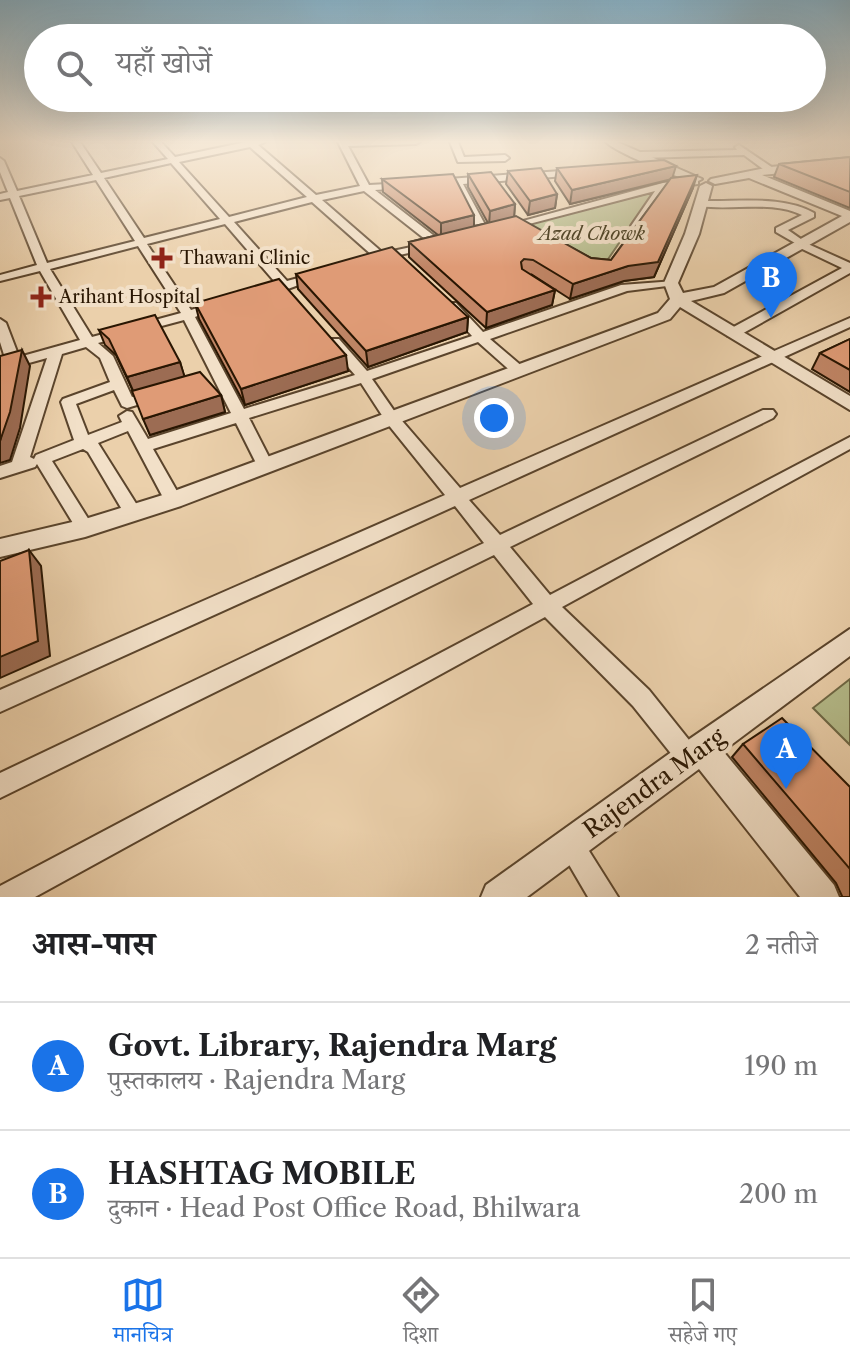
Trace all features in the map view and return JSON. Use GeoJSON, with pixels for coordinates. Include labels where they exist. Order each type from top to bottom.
{"type":"FeatureCollection","features":[{"type":"Feature","properties":{"kind":"street"},"geometry":{"type":"LineString","coordinates":[[61,184],[6,196],[88,342],[106,356],[127,403],[125,410],[131,424],[173,500]]}},
{"type":"Feature","properties":{"kind":"street"},"geometry":{"type":"LineString","coordinates":[[101,184],[188,315],[214,378],[242,416],[265,465]]}},
{"type":"Feature","properties":{"kind":"street"},"geometry":{"type":"LineString","coordinates":[[197,184],[230,221],[284,291],[326,273]]}},
{"type":"Feature","properties":{"kind":"street"},"geometry":{"type":"LineString","coordinates":[[301,184],[394,258]]}},
{"type":"Feature","properties":{"kind":"street"},"geometry":{"type":"LineString","coordinates":[[364,184],[438,244]]}},
{"type":"Feature","properties":{"kind":"street"},"geometry":{"type":"LineString","coordinates":[[459,184],[484,232]]}},
{"type":"Feature","properties":{"kind":"street"},"geometry":{"type":"LineString","coordinates":[[499,184],[503,189]]}},
{"type":"Feature","properties":{"kind":"street"},"geometry":{"type":"LineString","coordinates":[[469,236],[524,226],[566,211],[663,186],[684,184]]}},
{"type":"Feature","properties":{"kind":"street"},"geometry":{"type":"LineString","coordinates":[[0,548],[85,528],[173,500],[664,316],[703,204],[703,184]]}},
{"type":"Feature","properties":{"kind":"street"},"geometry":{"type":"LineString","coordinates":[[773,184],[850,216]]}},
{"type":"Feature","properties":{"kind":"street"},"geometry":{"type":"LineString","coordinates":[[0,278],[316,198],[366,188],[412,185]]}},
{"type":"Feature","properties":{"kind":"street"},"geometry":{"type":"LineString","coordinates":[[628,237],[663,186]]}},
{"type":"Feature","properties":{"kind":"street"},"geometry":{"type":"LineString","coordinates":[[558,199],[566,211]]}},
{"type":"Feature","properties":{"kind":"street"},"geometry":{"type":"LineString","coordinates":[[703,204],[791,208],[807,212],[810,215],[780,230],[850,267]]}},
{"type":"Feature","properties":{"kind":"street"},"geometry":{"type":"LineString","coordinates":[[518,211],[524,226]]}},
{"type":"Feature","properties":{"kind":"street"},"geometry":{"type":"LineString","coordinates":[[144,446],[481,338],[564,304],[625,288],[719,290],[850,216]]}},
{"type":"Feature","properties":{"kind":"street"},"geometry":{"type":"LineString","coordinates":[[354,265],[394,258],[454,240]]}},
{"type":"Feature","properties":{"kind":"street"},"geometry":{"type":"LineString","coordinates":[[733,333],[850,267]]}},
{"type":"Feature","properties":{"kind":"street"},"geometry":{"type":"LineString","coordinates":[[674,291],[771,358],[850,404]]}},
{"type":"Feature","properties":{"kind":"street"},"geometry":{"type":"LineString","coordinates":[[446,301],[467,319],[481,338],[519,371]]}},
{"type":"Feature","properties":{"kind":"street"},"geometry":{"type":"LineString","coordinates":[[0,323],[7,365],[229,302]]}},
{"type":"Feature","properties":{"kind":"street"},"geometry":{"type":"LineString","coordinates":[[0,701],[850,322]]}},
{"type":"Feature","properties":{"kind":"street"},"geometry":{"type":"LineString","coordinates":[[325,331],[364,377],[392,419],[546,605],[695,753],[822,897]]}},
{"type":"Feature","properties":{"kind":"street"},"geometry":{"type":"LineString","coordinates":[[19,466],[56,351]]}},
{"type":"Feature","properties":{"kind":"street"},"geometry":{"type":"LineString","coordinates":[[118,384],[68,402],[83,442],[94,448],[133,513]]}},
{"type":"Feature","properties":{"kind":"street"},"geometry":{"type":"LineString","coordinates":[[127,403],[167,391]]}},
{"type":"Feature","properties":{"kind":"street"},"geometry":{"type":"LineString","coordinates":[[0,786],[768,414]]}},
{"type":"Feature","properties":{"kind":"street"},"geometry":{"type":"LineString","coordinates":[[0,472],[131,424]]}},
{"type":"Feature","properties":{"kind":"street"},"geometry":{"type":"LineString","coordinates":[[8,897],[850,442]]}},
{"type":"Feature","properties":{"kind":"street"},"geometry":{"type":"LineString","coordinates":[[42,459],[85,528]]}},
{"type":"Feature","properties":{"kind":"street","name":"Rajendra Marg"},"geometry":{"type":"LineString","coordinates":[[498,897],[850,641]]}},
{"type":"Feature","properties":{"kind":"street"},"geometry":{"type":"LineString","coordinates":[[570,844],[604,897]]}},
{"type":"Feature","properties":{"kind":"green space","name":"Azad Chowk"},"geometry":{"type":"Polygon","coordinates":[[[654,192],[602,268],[523,225],[654,192]]]}},
{"type":"Feature","properties":{"kind":"green space"},"geometry":{"type":"Polygon","coordinates":[[[850,679],[850,745],[813,708],[850,679]]]}},
{"type":"Feature","properties":{"kind":"building"},"geometry":{"type":"Polygon","coordinates":[[[389,184],[458,184],[474,215],[441,223],[389,184]]]}},
{"type":"Feature","properties":{"kind":"building"},"geometry":{"type":"Polygon","coordinates":[[[474,184],[500,184],[515,204],[490,211],[474,184]]]}},
{"type":"Feature","properties":{"kind":"building"},"geometry":{"type":"Polygon","coordinates":[[[517,184],[551,184],[557,194],[530,201],[517,184]]]}},
{"type":"Feature","properties":{"kind":"building"},"geometry":{"type":"Polygon","coordinates":[[[568,184],[599,184],[572,190],[568,184]]]}},
{"type":"Feature","properties":{"kind":"building"},"geometry":{"type":"Polygon","coordinates":[[[667,184],[693,184],[658,262],[628,266],[573,284],[533,260],[524,259],[522,269],[555,290],[487,312],[409,242],[516,216],[591,258],[611,260],[667,184]]]}},
{"type":"Feature","properties":{"kind":"building"},"geometry":{"type":"Polygon","coordinates":[[[829,184],[850,184],[850,192],[829,184]]]}},
{"type":"Feature","properties":{"kind":"building"},"geometry":{"type":"Polygon","coordinates":[[[392,247],[468,317],[366,351],[296,274],[392,247]]]}},
{"type":"Feature","properties":{"kind":"building"},"geometry":{"type":"Polygon","coordinates":[[[279,279],[346,355],[241,389],[195,303],[279,279]]]}},
{"type":"Feature","properties":{"kind":"building"},"geometry":{"type":"Polygon","coordinates":[[[155,315],[180,362],[127,377],[109,339],[99,330],[155,315]]]}},
{"type":"Feature","properties":{"kind":"building"},"geometry":{"type":"Polygon","coordinates":[[[850,339],[850,370],[820,353],[850,339]]]}},
{"type":"Feature","properties":{"kind":"building"},"geometry":{"type":"Polygon","coordinates":[[[22,350],[10,412],[0,441],[0,356],[22,350]]]}},
{"type":"Feature","properties":{"kind":"building"},"geometry":{"type":"Polygon","coordinates":[[[200,372],[221,395],[143,419],[132,391],[200,372]]]}},
{"type":"Feature","properties":{"kind":"building"},"geometry":{"type":"Polygon","coordinates":[[[29,550],[38,641],[0,657],[0,561],[29,550]]]}},
{"type":"Feature","properties":{"kind":"building"},"geometry":{"type":"Polygon","coordinates":[[[782,718],[850,787],[850,869],[743,744],[782,718]]]}},
{"type":"Feature","properties":{"kind":"place","name":"Thawani Clinic"},"geometry":{"type":"Point","coordinates":[162,258]}},
{"type":"Feature","properties":{"kind":"place","name":"Arihant Hospital"},"geometry":{"type":"Point","coordinates":[41,297]}},
{"type":"Feature","properties":{"kind":"place","name":"HASHTAG MOBILE"},"geometry":{"type":"Point","coordinates":[771,318]}},
{"type":"Feature","properties":{"kind":"place","name":"Govt. Library, Rajendra Marg"},"geometry":{"type":"Point","coordinates":[786,789]}}]}
